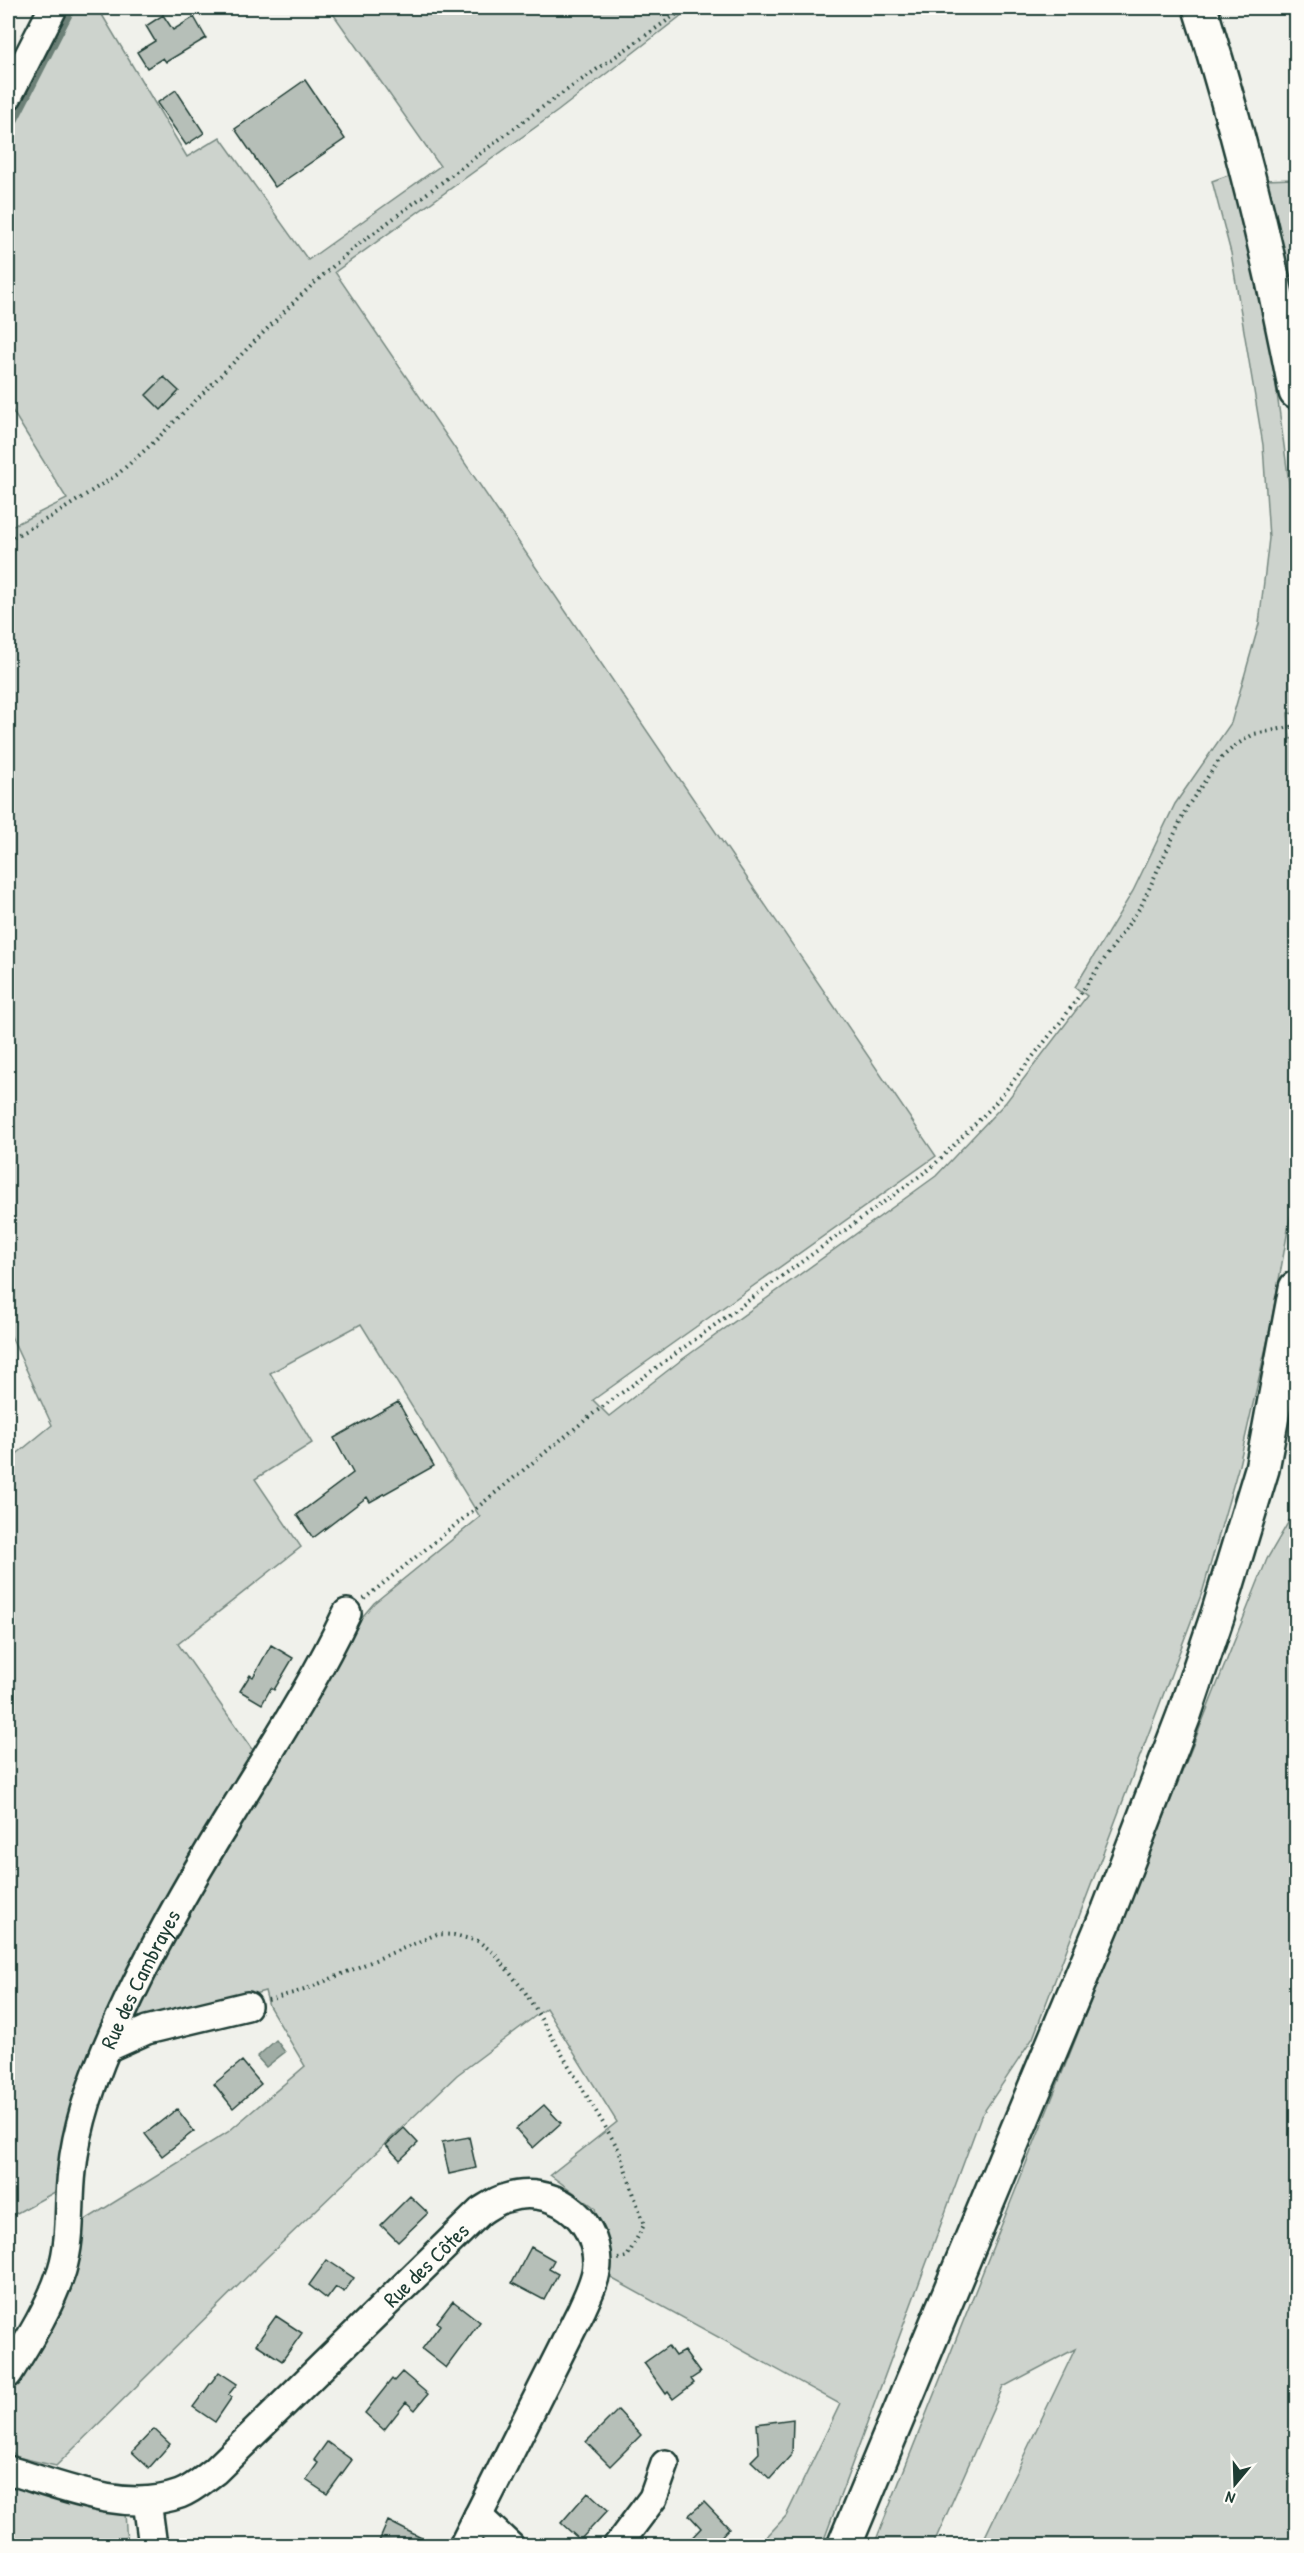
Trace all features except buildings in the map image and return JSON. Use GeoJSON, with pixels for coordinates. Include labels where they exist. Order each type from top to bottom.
{"type":"FeatureCollection","features":[{"type":"Feature","properties":{"kind":"main road"},"geometry":{"type":"LineString","coordinates":[[1200,8],[1246,164],[1276,284],[1296,392]]}},
{"type":"Feature","properties":{"kind":"main road"},"geometry":{"type":"LineString","coordinates":[[844,2546],[1109,1910],[1184,1715],[1218,1614],[1262,1469],[1296,1288]]}},
{"type":"Feature","properties":{"kind":"street"},"geometry":{"type":"LineString","coordinates":[[8,96],[52,8]]}},
{"type":"Feature","properties":{"kind":"street","name":"Rue des Cambrayes"},"geometry":{"type":"LineString","coordinates":[[8,2374],[43,2315],[63,2268],[72,2205],[71,2172],[77,2137],[90,2092],[107,2048],[137,1984],[197,1873],[302,1700],[347,1613]]}},
{"type":"Feature","properties":{"kind":"street"},"geometry":{"type":"LineString","coordinates":[[107,2048],[147,2030],[247,2006]]}},
{"type":"Feature","properties":{"kind":"street","name":"Rue des Côtes"},"geometry":{"type":"LineString","coordinates":[[8,2470],[112,2500],[147,2501],[181,2493],[215,2471],[481,2211],[506,2198],[534,2195],[563,2203],[580,2217],[587,2228],[597,2265]]}},
{"type":"Feature","properties":{"kind":"street"},"geometry":{"type":"LineString","coordinates":[[463,2546],[581,2312],[591,2289],[597,2265]]}},
{"type":"Feature","properties":{"kind":"street"},"geometry":{"type":"LineString","coordinates":[[617,2546],[653,2498],[665,2464]]}},
{"type":"Feature","properties":{"kind":"street"},"geometry":{"type":"LineString","coordinates":[[147,2501],[153,2546]]}},
{"type":"Feature","properties":{"kind":"street"},"geometry":{"type":"LineString","coordinates":[[478,2516],[510,2546]]}},
{"type":"Feature","properties":{"kind":"path"},"geometry":{"type":"LineString","coordinates":[[8,540],[56,514],[118,474],[154,442],[298,298],[351,250],[544,106],[678,13]]}},
{"type":"Feature","properties":{"kind":"path"},"geometry":{"type":"LineString","coordinates":[[347,1613],[594,1413],[932,1167],[993,1107],[1064,1019],[1141,906],[1187,807],[1205,777],[1220,759],[1236,745],[1254,734],[1296,726]]}},
{"type":"Feature","properties":{"kind":"path"},"geometry":{"type":"LineString","coordinates":[[247,2006],[304,1990],[437,1934],[454,1935],[478,1941],[494,1953],[525,1992],[619,2150],[644,2225],[627,2257],[597,2265]]}},
{"type":"Feature","properties":{"kind":"shaded area"},"geometry":{"type":"Polygon","coordinates":[[[66,8],[98,8],[187,157],[220,137],[308,260],[440,166],[329,8],[691,8],[558,111],[335,272],[936,1156],[593,1400],[609,1416],[680,1361],[936,1176],[1006,1102],[1087,996],[1075,987],[1133,891],[1175,804],[1231,723],[1259,624],[1269,538],[1263,445],[1231,253],[1212,181],[1234,173],[1272,356],[1295,528],[1296,714],[1288,713],[1290,739],[1296,738],[1296,1185],[1270,1330],[1239,1465],[1203,1590],[1033,2038],[981,2116],[822,2545],[759,2545],[786,2516],[840,2404],[609,2277],[595,2208],[550,2175],[617,2122],[546,2008],[457,2075],[264,2260],[56,2466],[17,2457],[8,2448],[8,2387],[78,2266],[79,2224],[228,2132],[305,2066],[269,2006],[265,1991],[134,2027],[129,2025],[127,2020],[149,1972],[270,1761],[357,1623],[374,1603],[480,1517],[361,1324],[270,1373],[312,1443],[255,1479],[301,1547],[178,1644],[251,1748],[260,1755],[232,1799],[194,1868],[96,2058],[74,2122],[66,2154],[62,2188],[8,2218],[8,1461],[52,1425],[8,1330],[8,528],[67,499],[8,404],[8,122],[66,8]]]}},
{"type":"Feature","properties":{"kind":"shaded area"},"geometry":{"type":"Polygon","coordinates":[[[1293,179],[1296,193],[1296,323],[1265,180],[1293,179]]]}},
{"type":"Feature","properties":{"kind":"shaded area"},"geometry":{"type":"Polygon","coordinates":[[[1296,1509],[1296,2545],[981,2545],[1075,2349],[1003,2387],[933,2545],[874,2545],[1267,1559],[1296,1509]]]}},
{"type":"Feature","properties":{"kind":"shaded area"},"geometry":{"type":"Polygon","coordinates":[[[276,2040],[285,2052],[266,2067],[257,2057],[276,2040]]]}},
{"type":"Feature","properties":{"kind":"shaded area"},"geometry":{"type":"Polygon","coordinates":[[[8,2482],[125,2512],[127,2545],[8,2545],[8,2482]]]}},
{"type":"Feature","properties":{"kind":"waterway"},"geometry":{"type":"LineString","coordinates":[[8,135],[73,8]]}}]}
